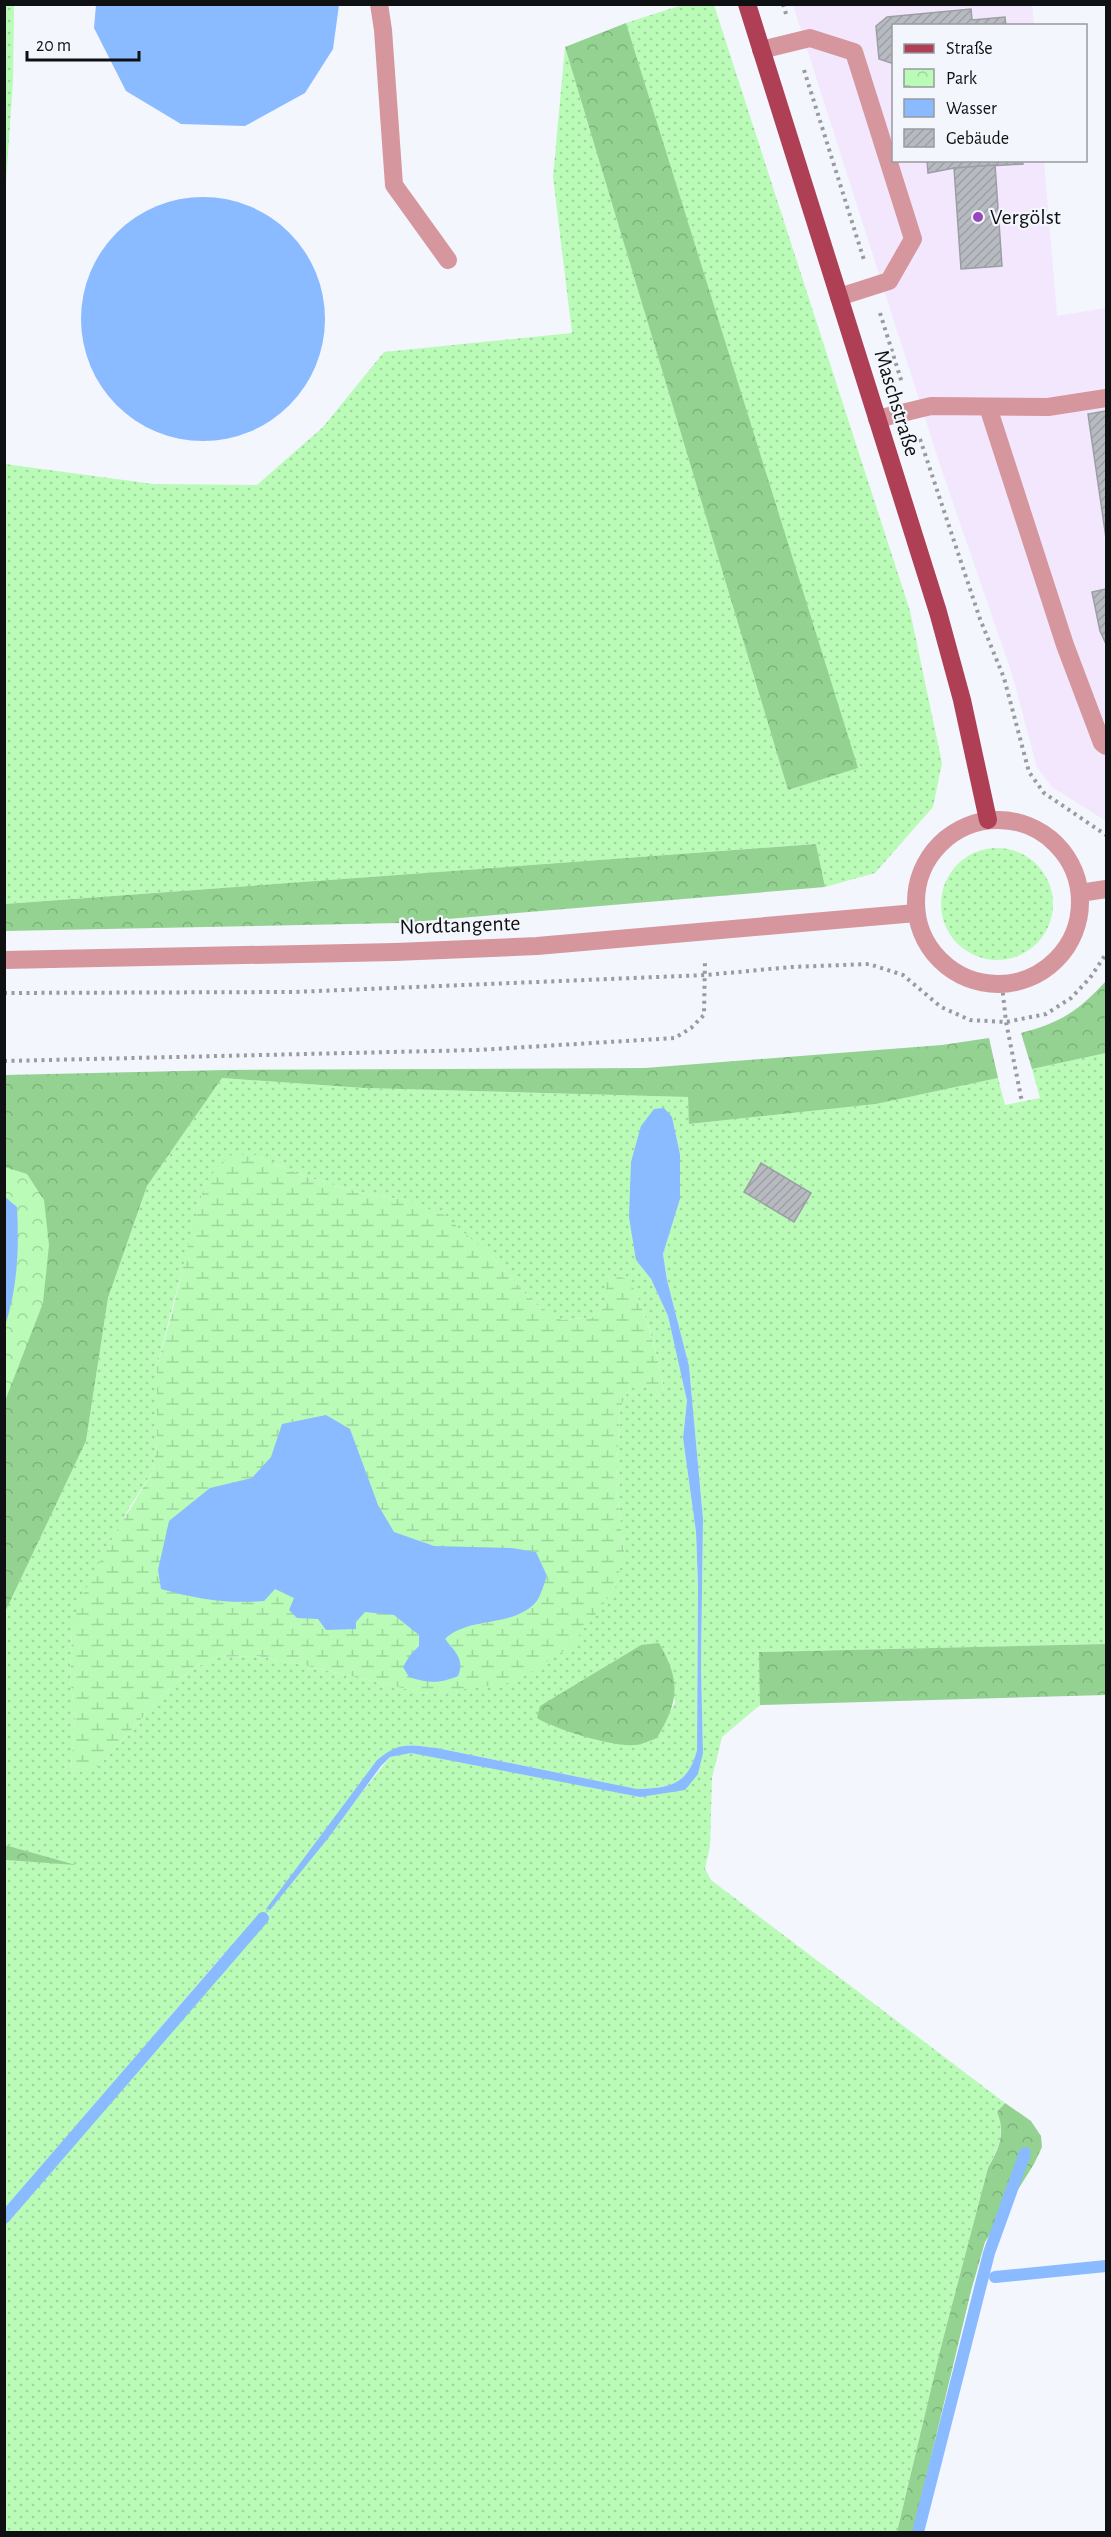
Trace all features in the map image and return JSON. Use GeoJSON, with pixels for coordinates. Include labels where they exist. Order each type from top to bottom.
{"type":"FeatureCollection","features":[{"type":"Feature","properties":{"kind":"main road","name":"Maschstraße"},"geometry":{"type":"LineString","coordinates":[[747,4],[938,612],[962,700],[988,820]]}},
{"type":"Feature","properties":{"kind":"street"},"geometry":{"type":"LineString","coordinates":[[379,4],[383,30],[394,185],[448,260]]}},
{"type":"Feature","properties":{"kind":"street"},"geometry":{"type":"LineString","coordinates":[[761,50],[810,38],[854,52],[913,239],[889,281],[839,297]]}},
{"type":"Feature","properties":{"kind":"street"},"geometry":{"type":"LineString","coordinates":[[877,419],[931,406],[1048,407],[1107,398]]}},
{"type":"Feature","properties":{"kind":"street"},"geometry":{"type":"LineString","coordinates":[[988,407],[1065,645],[1102,743],[1107,746]]}},
{"type":"Feature","properties":{"kind":"street"},"geometry":{"type":"LineString","coordinates":[[988,820],[1014,822],[1038,831],[1059,847],[1073,869],[1080,893],[1079,915],[1073,937],[1061,956],[1044,971],[1024,981],[1002,985],[977,982],[955,973],[931,950],[922,936],[916,913],[916,887],[925,862],[941,842],[963,827],[988,820]]}},
{"type":"Feature","properties":{"kind":"street"},"geometry":{"type":"LineString","coordinates":[[1080,893],[1107,889]]}},
{"type":"Feature","properties":{"kind":"street","name":"Nordtangente"},"geometry":{"type":"LineString","coordinates":[[4,960],[419,951],[537,946],[916,913]]}},
{"type":"Feature","properties":{"kind":"path"},"geometry":{"type":"LineString","coordinates":[[4,1061],[477,1050],[675,1038],[692,1028],[704,1016],[706,975],[704,933]]}},
{"type":"Feature","properties":{"kind":"path"},"geometry":{"type":"LineString","coordinates":[[4,993],[294,992],[706,975],[791,967],[869,964],[903,975],[941,1007],[970,1020],[1006,1022],[1046,1014],[1071,998],[1090,978],[1107,954]]}},
{"type":"Feature","properties":{"kind":"path"},"geometry":{"type":"LineString","coordinates":[[1002,985],[1006,1022],[1022,1102]]}},
{"type":"Feature","properties":{"kind":"shaded area"},"geometry":{"type":"Polygon","coordinates":[[[793,5],[1032,5],[1034,24],[892,24],[892,162],[1044,162],[1057,316],[1106,308],[1106,821],[1052,787],[1037,767],[1012,674],[939,462],[793,5]]]}},
{"type":"Feature","properties":{"kind":"green space"},"geometry":{"type":"Polygon","coordinates":[[[5,4],[14,5],[13,81],[5,196],[5,4]]]}},
{"type":"Feature","properties":{"kind":"green space"},"geometry":{"type":"Polygon","coordinates":[[[682,5],[714,5],[910,611],[942,763],[933,807],[875,873],[825,887],[816,844],[5,904],[5,464],[153,484],[257,485],[323,427],[384,352],[572,333],[553,177],[565,47],[788,790],[857,768],[626,23],[682,5]]]}},
{"type":"Feature","properties":{"kind":"green space"},"geometry":{"type":"Polygon","coordinates":[[[626,23],[858,768],[788,790],[565,47],[626,23]]]}},
{"type":"Feature","properties":{"kind":"green space"},"geometry":{"type":"Polygon","coordinates":[[[816,844],[825,887],[400,923],[5,931],[5,904],[816,844]]]}},
{"type":"Feature","properties":{"kind":"green space"},"geometry":{"type":"Polygon","coordinates":[[[997,848],[1018,853],[1036,865],[1048,883],[1053,904],[1048,925],[1036,943],[1018,955],[997,960],[976,955],[958,943],[946,925],[941,904],[946,883],[958,865],[976,853],[997,848]]]}},
{"type":"Feature","properties":{"kind":"green space"},"geometry":{"type":"Polygon","coordinates":[[[1106,981],[1106,1053],[1032,1069],[1021,1033],[1048,1025],[1068,1014],[1086,1001],[1106,981]]]}},
{"type":"Feature","properties":{"kind":"green space"},"geometry":{"type":"Polygon","coordinates":[[[989,1038],[998,1078],[876,1104],[689,1124],[688,1097],[364,1088],[222,1078],[147,1186],[108,1298],[86,1441],[5,1612],[5,1075],[226,1070],[645,1068],[942,1045],[989,1038]]]}},
{"type":"Feature","properties":{"kind":"green space"},"geometry":{"type":"Polygon","coordinates":[[[1106,1053],[1106,1644],[760,1652],[760,1705],[722,1737],[712,1778],[710,1846],[705,1869],[711,1880],[1005,2103],[997,2112],[1001,2127],[1000,2141],[988,2168],[941,2347],[897,2532],[5,2532],[5,2224],[270,1914],[263,1913],[221,1957],[5,2209],[5,1860],[72,1864],[5,1845],[4,1612],[86,1441],[108,1298],[147,1186],[222,1078],[364,1088],[688,1097],[690,1124],[876,1104],[998,1078],[1005,1105],[1040,1098],[1032,1069],[1106,1053]],[[672,1117],[636,1260],[651,1279],[668,1316],[687,1401],[683,1438],[696,1532],[698,1585],[697,1750],[688,1771],[676,1782],[668,1785],[637,1789],[437,1748],[409,1745],[377,1760],[267,1909],[270,1909],[390,1757],[411,1753],[446,1758],[640,1797],[698,1774],[703,1753],[701,1666],[703,1519],[689,1366],[667,1280],[663,1254],[680,1199],[680,1154],[672,1117]],[[255,1155],[205,1183],[157,1366],[157,1433],[153,1471],[129,1508],[72,1631],[70,1678],[75,1716],[71,1769],[84,1772],[100,1765],[158,1700],[190,1670],[218,1657],[257,1656],[428,1694],[624,1552],[616,1483],[620,1408],[630,1387],[646,1387],[657,1397],[664,1392],[656,1351],[645,1316],[627,1280],[619,1276],[606,1304],[596,1317],[562,1320],[534,1303],[493,1258],[406,1200],[361,1193],[301,1175],[255,1155]],[[659,1644],[641,1645],[611,1663],[549,1725],[601,1741],[635,1745],[657,1738],[675,1702],[659,1644]]]}},
{"type":"Feature","properties":{"kind":"green space"},"geometry":{"type":"Polygon","coordinates":[[[233,1154],[255,1155],[301,1175],[361,1193],[406,1200],[444,1215],[493,1258],[534,1303],[562,1320],[596,1317],[606,1304],[606,1280],[619,1276],[627,1279],[645,1316],[656,1351],[664,1392],[657,1397],[646,1387],[630,1387],[620,1408],[616,1483],[624,1552],[615,1589],[570,1647],[515,1682],[428,1694],[257,1656],[218,1657],[190,1670],[158,1700],[100,1765],[85,1773],[71,1769],[75,1716],[70,1678],[72,1631],[79,1603],[106,1549],[153,1471],[157,1433],[157,1366],[205,1183],[221,1163],[233,1154]]]}},
{"type":"Feature","properties":{"kind":"green space"},"geometry":{"type":"Polygon","coordinates":[[[5,1167],[27,1174],[44,1200],[49,1245],[43,1303],[5,1401],[5,1167]]]}},
{"type":"Feature","properties":{"kind":"green space"},"geometry":{"type":"Polygon","coordinates":[[[659,1643],[671,1669],[674,1691],[670,1713],[657,1738],[638,1745],[599,1741],[537,1718],[540,1706],[641,1645],[659,1643]]]}},
{"type":"Feature","properties":{"kind":"green space"},"geometry":{"type":"Polygon","coordinates":[[[1106,1644],[1106,1695],[760,1705],[759,1652],[1106,1644]]]}},
{"type":"Feature","properties":{"kind":"green space"},"geometry":{"type":"Polygon","coordinates":[[[5,1845],[76,1865],[5,1860],[5,1845]]]}},
{"type":"Feature","properties":{"kind":"green space"},"geometry":{"type":"Polygon","coordinates":[[[1005,2103],[1031,2121],[1041,2136],[1042,2147],[1034,2164],[985,2242],[913,2532],[897,2532],[941,2347],[988,2168],[1000,2141],[1001,2127],[997,2112],[1005,2103]]]}},
{"type":"Feature","properties":{"kind":"water"},"geometry":{"type":"Polygon","coordinates":[[[96,4],[339,5],[333,49],[305,93],[245,126],[181,124],[126,91],[94,28],[96,4]]]}},
{"type":"Feature","properties":{"kind":"water"},"geometry":{"type":"Polygon","coordinates":[[[215,197],[238,202],[261,211],[289,233],[305,251],[316,272],[323,295],[325,319],[323,343],[316,366],[305,387],[289,405],[271,421],[250,432],[215,441],[191,441],[156,432],[135,421],[101,387],[90,366],[83,343],[81,307],[90,272],[101,251],[135,217],[156,206],[179,199],[215,197]]]}},
{"type":"Feature","properties":{"kind":"water"},"geometry":{"type":"Polygon","coordinates":[[[664,1108],[672,1117],[680,1154],[680,1199],[663,1254],[667,1280],[689,1366],[703,1519],[701,1666],[703,1753],[698,1774],[685,1790],[640,1797],[411,1753],[390,1757],[270,1910],[266,1909],[377,1760],[399,1747],[412,1745],[437,1748],[637,1789],[659,1787],[676,1782],[683,1777],[693,1762],[697,1750],[698,1585],[696,1532],[683,1438],[687,1401],[668,1316],[651,1279],[636,1260],[629,1217],[631,1162],[641,1126],[654,1109],[664,1108]]]}},
{"type":"Feature","properties":{"kind":"water"},"geometry":{"type":"Polygon","coordinates":[[[5,1197],[17,1207],[18,1237],[15,1282],[5,1326],[5,1197]]]}},
{"type":"Feature","properties":{"kind":"water"},"geometry":{"type":"Polygon","coordinates":[[[326,1415],[350,1429],[378,1505],[394,1532],[434,1546],[512,1548],[536,1552],[547,1576],[536,1602],[515,1616],[466,1627],[445,1639],[460,1660],[458,1676],[433,1682],[409,1677],[403,1667],[419,1646],[419,1635],[394,1615],[365,1612],[356,1622],[356,1629],[326,1630],[318,1619],[297,1618],[289,1610],[294,1598],[275,1589],[264,1601],[238,1602],[187,1596],[161,1589],[158,1570],[169,1521],[210,1488],[252,1478],[271,1457],[282,1424],[326,1415]]]}},
{"type":"Feature","properties":{"kind":"building"},"geometry":{"type":"Polygon","coordinates":[[[971,9],[972,20],[1005,17],[1006,24],[892,24],[892,63],[879,59],[876,26],[887,17],[971,9]]]}},
{"type":"Feature","properties":{"kind":"building"},"geometry":{"type":"Polygon","coordinates":[[[927,162],[1022,162],[1023,164],[954,168],[928,173],[927,162]]]}},
{"type":"Feature","properties":{"kind":"building","name":"Vergölst"},"geometry":{"type":"Polygon","coordinates":[[[995,165],[1002,266],[961,269],[954,168],[995,165]]]}},
{"type":"Feature","properties":{"kind":"building"},"geometry":{"type":"Polygon","coordinates":[[[1106,411],[1106,538],[1088,414],[1106,411]]]}},
{"type":"Feature","properties":{"kind":"building"},"geometry":{"type":"Polygon","coordinates":[[[1106,589],[1106,644],[1100,631],[1092,592],[1106,589]]]}},
{"type":"Feature","properties":{"kind":"building"},"geometry":{"type":"Polygon","coordinates":[[[761,1163],[811,1193],[794,1222],[744,1192],[761,1163]]]}},
{"type":"Feature","properties":{"kind":"waterway"},"geometry":{"type":"LineString","coordinates":[[4,2218],[263,1918]]}},
{"type":"Feature","properties":{"kind":"waterway"},"geometry":{"type":"LineString","coordinates":[[918,2532],[989,2253],[1025,2153]]}},
{"type":"Feature","properties":{"kind":"waterway"},"geometry":{"type":"LineString","coordinates":[[995,2277],[1106,2266]]}},
{"type":"Feature","properties":{"kind":"place","name":"Vergölst"},"geometry":{"type":"Point","coordinates":[978,217]}}]}
